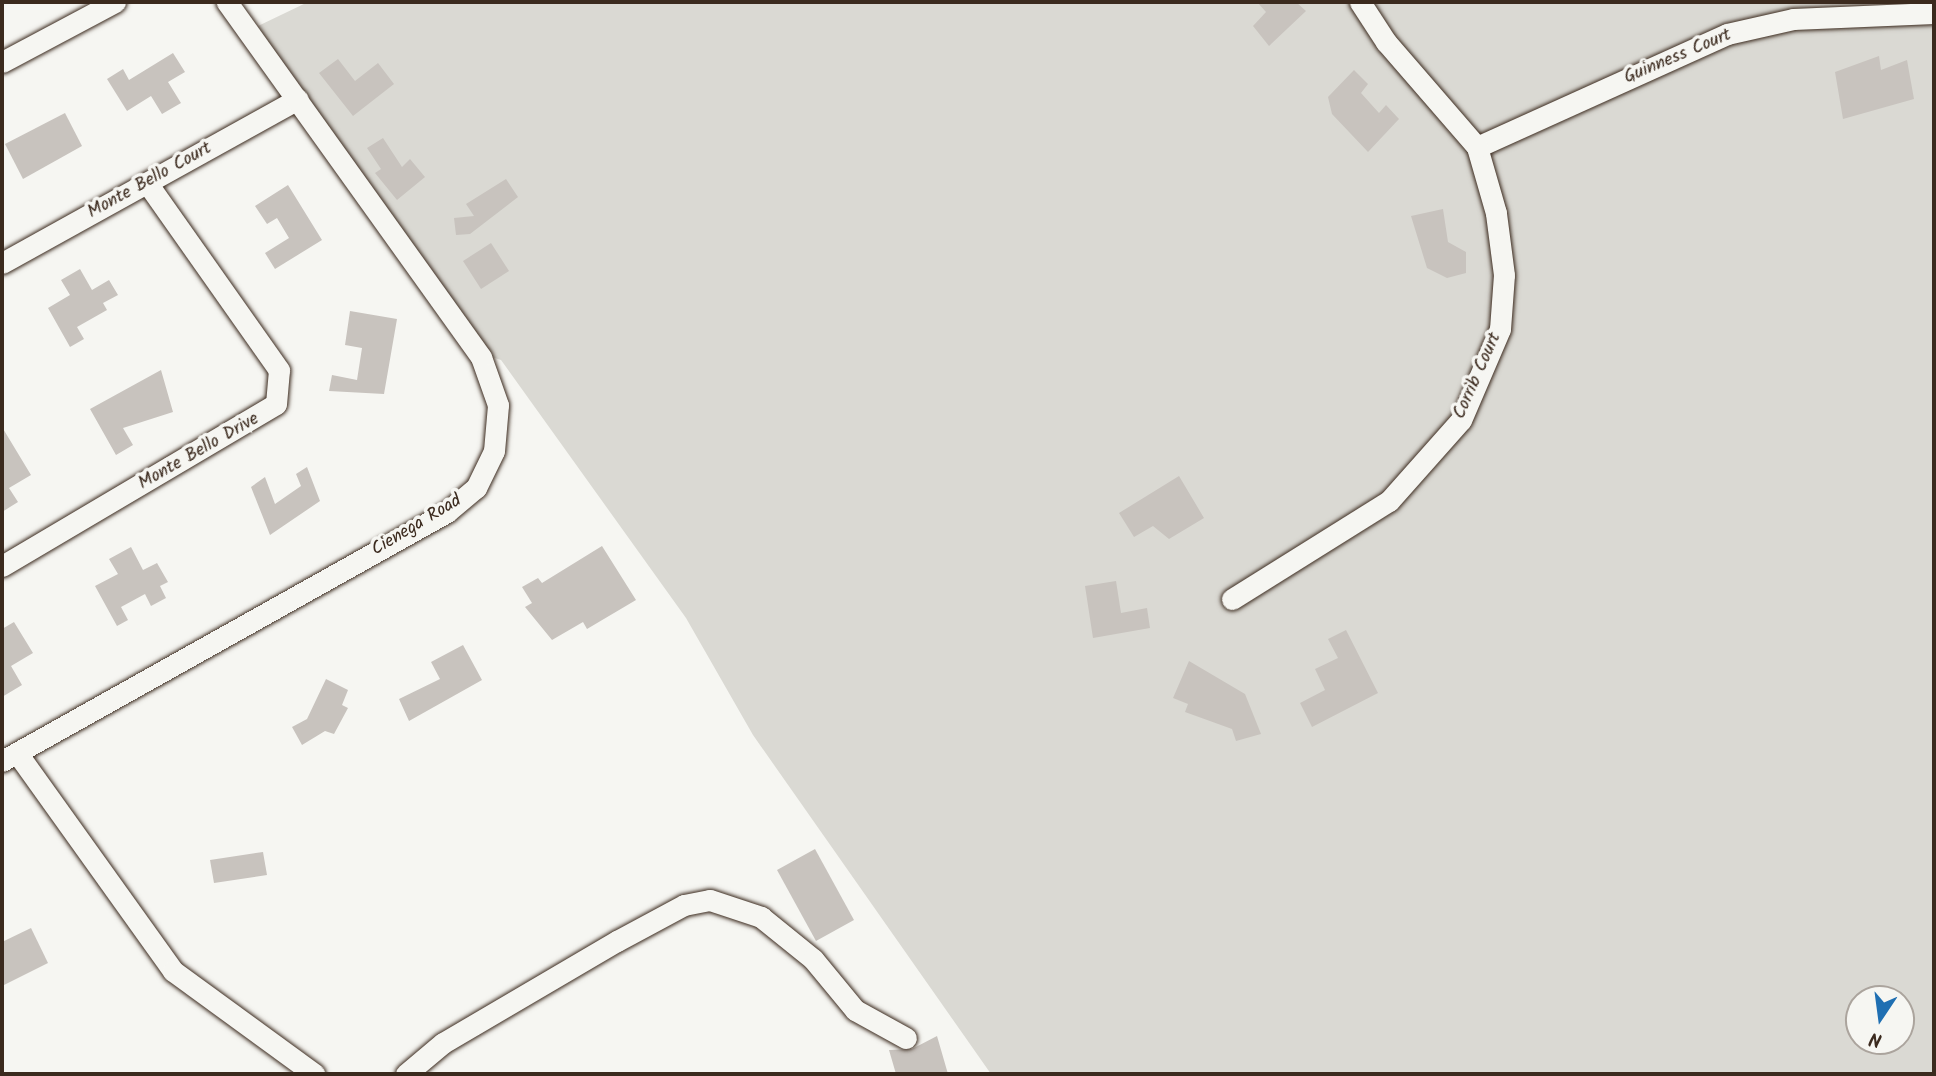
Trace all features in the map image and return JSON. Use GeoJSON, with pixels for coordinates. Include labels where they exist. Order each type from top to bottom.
{"type":"FeatureCollection","features":[{"type":"Feature","properties":{"kind":"street"},"geometry":{"type":"LineString","coordinates":[[2,62],[115,2]]}},
{"type":"Feature","properties":{"kind":"street","name":"Cienega Road"},"geometry":{"type":"LineString","coordinates":[[9,757],[447,512],[476,488],[494,452],[498,405],[481,357],[227,2]]}},
{"type":"Feature","properties":{"kind":"street","name":"Corrib Court"},"geometry":{"type":"LineString","coordinates":[[1231,599],[1389,501],[1461,420],[1500,329],[1504,275],[1496,213],[1476,147],[1386,42],[1360,2]]}},
{"type":"Feature","properties":{"kind":"street","name":"Guinness Court"},"geometry":{"type":"LineString","coordinates":[[1476,147],[1727,34],[1794,19],[1934,13]]}},
{"type":"Feature","properties":{"kind":"street","name":"Monte Bello Court"},"geometry":{"type":"LineString","coordinates":[[2,263],[298,99]]}},
{"type":"Feature","properties":{"kind":"street","name":"Monte Bello Drive"},"geometry":{"type":"LineString","coordinates":[[2,566],[276,404],[279,370],[147,183]]}},
{"type":"Feature","properties":{"kind":"street"},"geometry":{"type":"LineString","coordinates":[[9,757],[173,971],[314,1074]]}},
{"type":"Feature","properties":{"kind":"street"},"geometry":{"type":"LineString","coordinates":[[406,1074],[443,1042],[617,942],[684,905],[710,901],[761,917],[813,959],[855,1010],[906,1038]]}},
{"type":"Feature","properties":{"kind":"shaded area"},"geometry":{"type":"Polygon","coordinates":[[[308,2],[1934,2],[1934,1074],[991,1074],[753,735],[686,618],[501,360],[470,350],[258,26],[308,2]]]}},
{"type":"Feature","properties":{"kind":"building"},"geometry":{"type":"Polygon","coordinates":[[[1257,2],[1296,2],[1306,11],[1269,46],[1253,26],[1266,12],[1257,2]]]}},
{"type":"Feature","properties":{"kind":"building"},"geometry":{"type":"Polygon","coordinates":[[[173,53],[185,72],[168,82],[181,103],[162,114],[151,96],[127,111],[107,79],[123,69],[129,80],[173,53]]]}},
{"type":"Feature","properties":{"kind":"building"},"geometry":{"type":"Polygon","coordinates":[[[1879,56],[1881,70],[1907,60],[1914,99],[1843,119],[1835,72],[1879,56]]]}},
{"type":"Feature","properties":{"kind":"building"},"geometry":{"type":"Polygon","coordinates":[[[338,59],[355,81],[378,63],[394,84],[353,116],[319,73],[338,59]]]}},
{"type":"Feature","properties":{"kind":"building"},"geometry":{"type":"Polygon","coordinates":[[[1354,70],[1368,84],[1361,93],[1379,113],[1386,105],[1399,119],[1368,152],[1332,114],[1328,97],[1354,70]]]}},
{"type":"Feature","properties":{"kind":"building"},"geometry":{"type":"Polygon","coordinates":[[[65,113],[82,146],[23,179],[5,144],[65,113]]]}},
{"type":"Feature","properties":{"kind":"building"},"geometry":{"type":"Polygon","coordinates":[[[383,138],[402,167],[410,159],[425,177],[397,200],[375,173],[381,169],[367,148],[383,138]]]}},
{"type":"Feature","properties":{"kind":"building"},"geometry":{"type":"Polygon","coordinates":[[[506,179],[518,197],[470,234],[456,235],[454,218],[474,216],[466,204],[506,179]]]}},
{"type":"Feature","properties":{"kind":"building"},"geometry":{"type":"Polygon","coordinates":[[[288,185],[322,240],[275,269],[265,253],[289,238],[277,218],[267,224],[255,206],[288,185]]]}},
{"type":"Feature","properties":{"kind":"building"},"geometry":{"type":"Polygon","coordinates":[[[1443,209],[1448,242],[1466,252],[1466,273],[1447,278],[1427,268],[1411,216],[1443,209]]]}},
{"type":"Feature","properties":{"kind":"building"},"geometry":{"type":"Polygon","coordinates":[[[491,243],[509,271],[481,289],[463,261],[491,243]]]}},
{"type":"Feature","properties":{"kind":"building"},"geometry":{"type":"Polygon","coordinates":[[[80,269],[92,290],[109,280],[118,295],[103,303],[107,310],[77,327],[84,339],[70,347],[48,308],[70,295],[61,280],[80,269]]]}},
{"type":"Feature","properties":{"kind":"building"},"geometry":{"type":"Polygon","coordinates":[[[350,311],[397,319],[384,394],[329,391],[332,375],[357,380],[362,348],[345,345],[350,311]]]}},
{"type":"Feature","properties":{"kind":"building"},"geometry":{"type":"Polygon","coordinates":[[[161,370],[173,412],[123,428],[133,445],[116,455],[90,409],[161,370]]]}},
{"type":"Feature","properties":{"kind":"building"},"geometry":{"type":"Polygon","coordinates":[[[2,427],[31,475],[9,488],[18,502],[2,512],[2,427]]]}},
{"type":"Feature","properties":{"kind":"building"},"geometry":{"type":"Polygon","coordinates":[[[307,467],[320,501],[270,535],[251,487],[265,477],[275,504],[301,486],[296,474],[307,467]]]}},
{"type":"Feature","properties":{"kind":"building"},"geometry":{"type":"Polygon","coordinates":[[[1179,476],[1204,518],[1169,539],[1153,526],[1134,537],[1119,513],[1179,476]]]}},
{"type":"Feature","properties":{"kind":"building"},"geometry":{"type":"Polygon","coordinates":[[[602,546],[636,600],[587,629],[583,622],[552,640],[525,607],[532,603],[522,587],[538,578],[542,583],[602,546]]]}},
{"type":"Feature","properties":{"kind":"building"},"geometry":{"type":"Polygon","coordinates":[[[131,547],[143,570],[157,563],[168,582],[160,586],[166,598],[151,606],[145,594],[121,607],[128,620],[117,626],[95,586],[118,574],[109,559],[131,547]]]}},
{"type":"Feature","properties":{"kind":"building"},"geometry":{"type":"Polygon","coordinates":[[[1116,581],[1121,613],[1147,608],[1150,628],[1093,638],[1085,586],[1116,581]]]}},
{"type":"Feature","properties":{"kind":"building"},"geometry":{"type":"Polygon","coordinates":[[[14,622],[33,653],[11,666],[22,685],[2,697],[2,629],[14,622]]]}},
{"type":"Feature","properties":{"kind":"building"},"geometry":{"type":"Polygon","coordinates":[[[1346,630],[1378,693],[1312,727],[1300,703],[1325,690],[1315,669],[1338,658],[1328,639],[1346,630]]]}},
{"type":"Feature","properties":{"kind":"building"},"geometry":{"type":"Polygon","coordinates":[[[463,645],[482,680],[409,721],[399,699],[440,679],[431,662],[463,645]]]}},
{"type":"Feature","properties":{"kind":"building"},"geometry":{"type":"Polygon","coordinates":[[[1189,661],[1245,694],[1261,734],[1236,741],[1232,729],[1185,712],[1188,704],[1173,698],[1189,661]]]}},
{"type":"Feature","properties":{"kind":"building"},"geometry":{"type":"Polygon","coordinates":[[[326,679],[348,690],[342,705],[348,708],[334,734],[325,731],[302,745],[292,727],[307,719],[326,679]]]}},
{"type":"Feature","properties":{"kind":"building"},"geometry":{"type":"Polygon","coordinates":[[[815,849],[854,920],[816,941],[777,870],[815,849]]]}},
{"type":"Feature","properties":{"kind":"building"},"geometry":{"type":"Polygon","coordinates":[[[263,852],[267,875],[214,883],[210,860],[263,852]]]}},
{"type":"Feature","properties":{"kind":"building"},"geometry":{"type":"Polygon","coordinates":[[[31,928],[48,963],[2,986],[2,942],[31,928]]]}},
{"type":"Feature","properties":{"kind":"building"},"geometry":{"type":"Polygon","coordinates":[[[937,1036],[948,1074],[896,1074],[889,1050],[912,1049],[937,1036]]]}}]}
